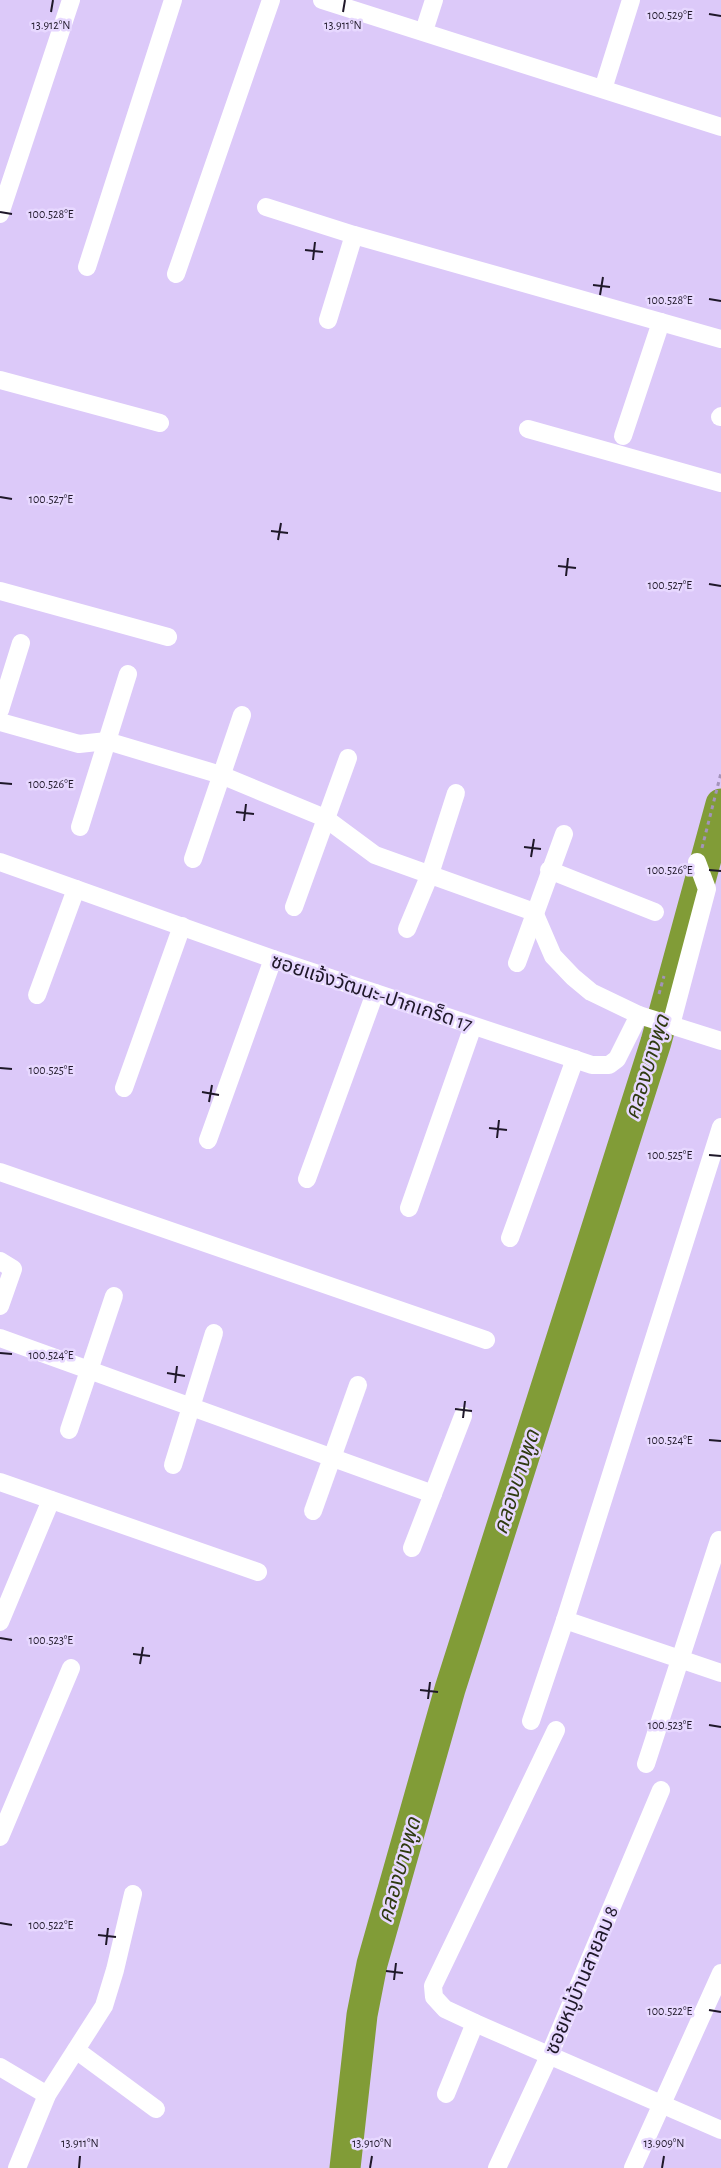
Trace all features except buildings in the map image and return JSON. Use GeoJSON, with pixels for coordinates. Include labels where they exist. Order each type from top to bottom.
{"type":"FeatureCollection","features":[{"type":"Feature","properties":{"kind":"street"},"geometry":{"type":"LineString","coordinates":[[0,214],[71,0]]}},
{"type":"Feature","properties":{"kind":"street"},"geometry":{"type":"LineString","coordinates":[[87,267],[173,0]]}},
{"type":"Feature","properties":{"kind":"street"},"geometry":{"type":"LineString","coordinates":[[176,274],[271,0]]}},
{"type":"Feature","properties":{"kind":"street"},"geometry":{"type":"LineString","coordinates":[[322,0],[721,127]]}},
{"type":"Feature","properties":{"kind":"street"},"geometry":{"type":"LineString","coordinates":[[424,31],[434,0]]}},
{"type":"Feature","properties":{"kind":"street"},"geometry":{"type":"LineString","coordinates":[[603,89],[631,0]]}},
{"type":"Feature","properties":{"kind":"street"},"geometry":{"type":"LineString","coordinates":[[266,207],[354,236],[721,339]]}},
{"type":"Feature","properties":{"kind":"street"},"geometry":{"type":"LineString","coordinates":[[328,320],[354,236]]}},
{"type":"Feature","properties":{"kind":"street"},"geometry":{"type":"LineString","coordinates":[[623,436],[661,322]]}},
{"type":"Feature","properties":{"kind":"street"},"geometry":{"type":"LineString","coordinates":[[0,380],[160,423]]}},
{"type":"Feature","properties":{"kind":"street"},"geometry":{"type":"LineString","coordinates":[[528,429],[721,483]]}},
{"type":"Feature","properties":{"kind":"street"},"geometry":{"type":"LineString","coordinates":[[0,591],[168,638]]}},
{"type":"Feature","properties":{"kind":"street"},"geometry":{"type":"LineString","coordinates":[[0,710],[21,643]]}},
{"type":"Feature","properties":{"kind":"street"},"geometry":{"type":"LineString","coordinates":[[80,827],[128,674]]}},
{"type":"Feature","properties":{"kind":"street"},"geometry":{"type":"LineString","coordinates":[[192,859],[242,715]]}},
{"type":"Feature","properties":{"kind":"street"},"geometry":{"type":"LineString","coordinates":[[0,722],[80,744],[107,741],[221,775],[325,818],[375,855],[534,912],[553,956],[591,992],[639,1015],[721,1041]]}},
{"type":"Feature","properties":{"kind":"street"},"geometry":{"type":"LineString","coordinates":[[294,906],[348,758]]}},
{"type":"Feature","properties":{"kind":"street"},"geometry":{"type":"LineString","coordinates":[[407,929],[430,874],[456,793]]}},
{"type":"Feature","properties":{"kind":"street"},"geometry":{"type":"LineString","coordinates":[[517,963],[549,870],[564,834]]}},
{"type":"Feature","properties":{"kind":"street","name":"ซอยแจ้งวัฒนะ-ปากเกร็ด 17"},"geometry":{"type":"LineString","coordinates":[[0,862],[273,959],[592,1066],[609,1065],[617,1059],[639,1015]]}},
{"type":"Feature","properties":{"kind":"street"},"geometry":{"type":"LineString","coordinates":[[665,1023],[707,889],[698,862]]}},
{"type":"Feature","properties":{"kind":"street"},"geometry":{"type":"LineString","coordinates":[[549,870],[655,912]]}},
{"type":"Feature","properties":{"kind":"street"},"geometry":{"type":"LineString","coordinates":[[37,995],[76,889]]}},
{"type":"Feature","properties":{"kind":"street"},"geometry":{"type":"LineString","coordinates":[[124,1088],[182,926]]}},
{"type":"Feature","properties":{"kind":"street"},"geometry":{"type":"LineString","coordinates":[[208,1140],[273,959]]}},
{"type":"Feature","properties":{"kind":"street"},"geometry":{"type":"LineString","coordinates":[[306,1179],[375,994]]}},
{"type":"Feature","properties":{"kind":"street"},"geometry":{"type":"LineString","coordinates":[[409,1208],[473,1026]]}},
{"type":"Feature","properties":{"kind":"street"},"geometry":{"type":"LineString","coordinates":[[510,1238],[575,1059]]}},
{"type":"Feature","properties":{"kind":"street"},"geometry":{"type":"LineString","coordinates":[[531,1721],[565,1620],[721,1127]]}},
{"type":"Feature","properties":{"kind":"street"},"geometry":{"type":"LineString","coordinates":[[0,1172],[486,1340]]}},
{"type":"Feature","properties":{"kind":"street"},"geometry":{"type":"LineString","coordinates":[[0,1261],[13,1269],[0,1306]]}},
{"type":"Feature","properties":{"kind":"street"},"geometry":{"type":"LineString","coordinates":[[69,1430],[114,1296]]}},
{"type":"Feature","properties":{"kind":"street"},"geometry":{"type":"LineString","coordinates":[[173,1465],[193,1407],[214,1333]]}},
{"type":"Feature","properties":{"kind":"street"},"geometry":{"type":"LineString","coordinates":[[0,1338],[433,1494]]}},
{"type":"Feature","properties":{"kind":"street"},"geometry":{"type":"LineString","coordinates":[[313,1511],[358,1385]]}},
{"type":"Feature","properties":{"kind":"street"},"geometry":{"type":"LineString","coordinates":[[412,1548],[463,1416]]}},
{"type":"Feature","properties":{"kind":"street"},"geometry":{"type":"LineString","coordinates":[[0,1482],[258,1572]]}},
{"type":"Feature","properties":{"kind":"street"},"geometry":{"type":"LineString","coordinates":[[0,1622],[51,1500]]}},
{"type":"Feature","properties":{"kind":"street"},"geometry":{"type":"LineString","coordinates":[[646,1764],[719,1540]]}},
{"type":"Feature","properties":{"kind":"street"},"geometry":{"type":"LineString","coordinates":[[565,1620],[721,1673]]}},
{"type":"Feature","properties":{"kind":"street"},"geometry":{"type":"LineString","coordinates":[[0,1838],[71,1668]]}},
{"type":"Feature","properties":{"kind":"street"},"geometry":{"type":"LineString","coordinates":[[556,1730],[433,1986],[432,1992],[438,2004],[475,2023],[721,2130]]}},
{"type":"Feature","properties":{"kind":"street","name":"ซอยหมู่บ้านสายลม 8"},"geometry":{"type":"LineString","coordinates":[[497,2168],[550,2056],[662,1790]]}},
{"type":"Feature","properties":{"kind":"street"},"geometry":{"type":"LineString","coordinates":[[18,2168],[47,2095],[104,2006],[115,1970],[133,1894]]}},
{"type":"Feature","properties":{"kind":"street"},"geometry":{"type":"LineString","coordinates":[[633,2168],[721,1973]]}},
{"type":"Feature","properties":{"kind":"street"},"geometry":{"type":"LineString","coordinates":[[446,2094],[475,2023]]}},
{"type":"Feature","properties":{"kind":"street"},"geometry":{"type":"LineString","coordinates":[[76,2050],[156,2109]]}},
{"type":"Feature","properties":{"kind":"street"},"geometry":{"type":"LineString","coordinates":[[0,2067],[47,2095]]}},
{"type":"Feature","properties":{"kind":"waterway","name":"คลองบางพูด"},"geometry":{"type":"LineString","coordinates":[[345,2168],[362,2015],[372,1964],[450,1689],[656,1042],[721,804]]}}]}
